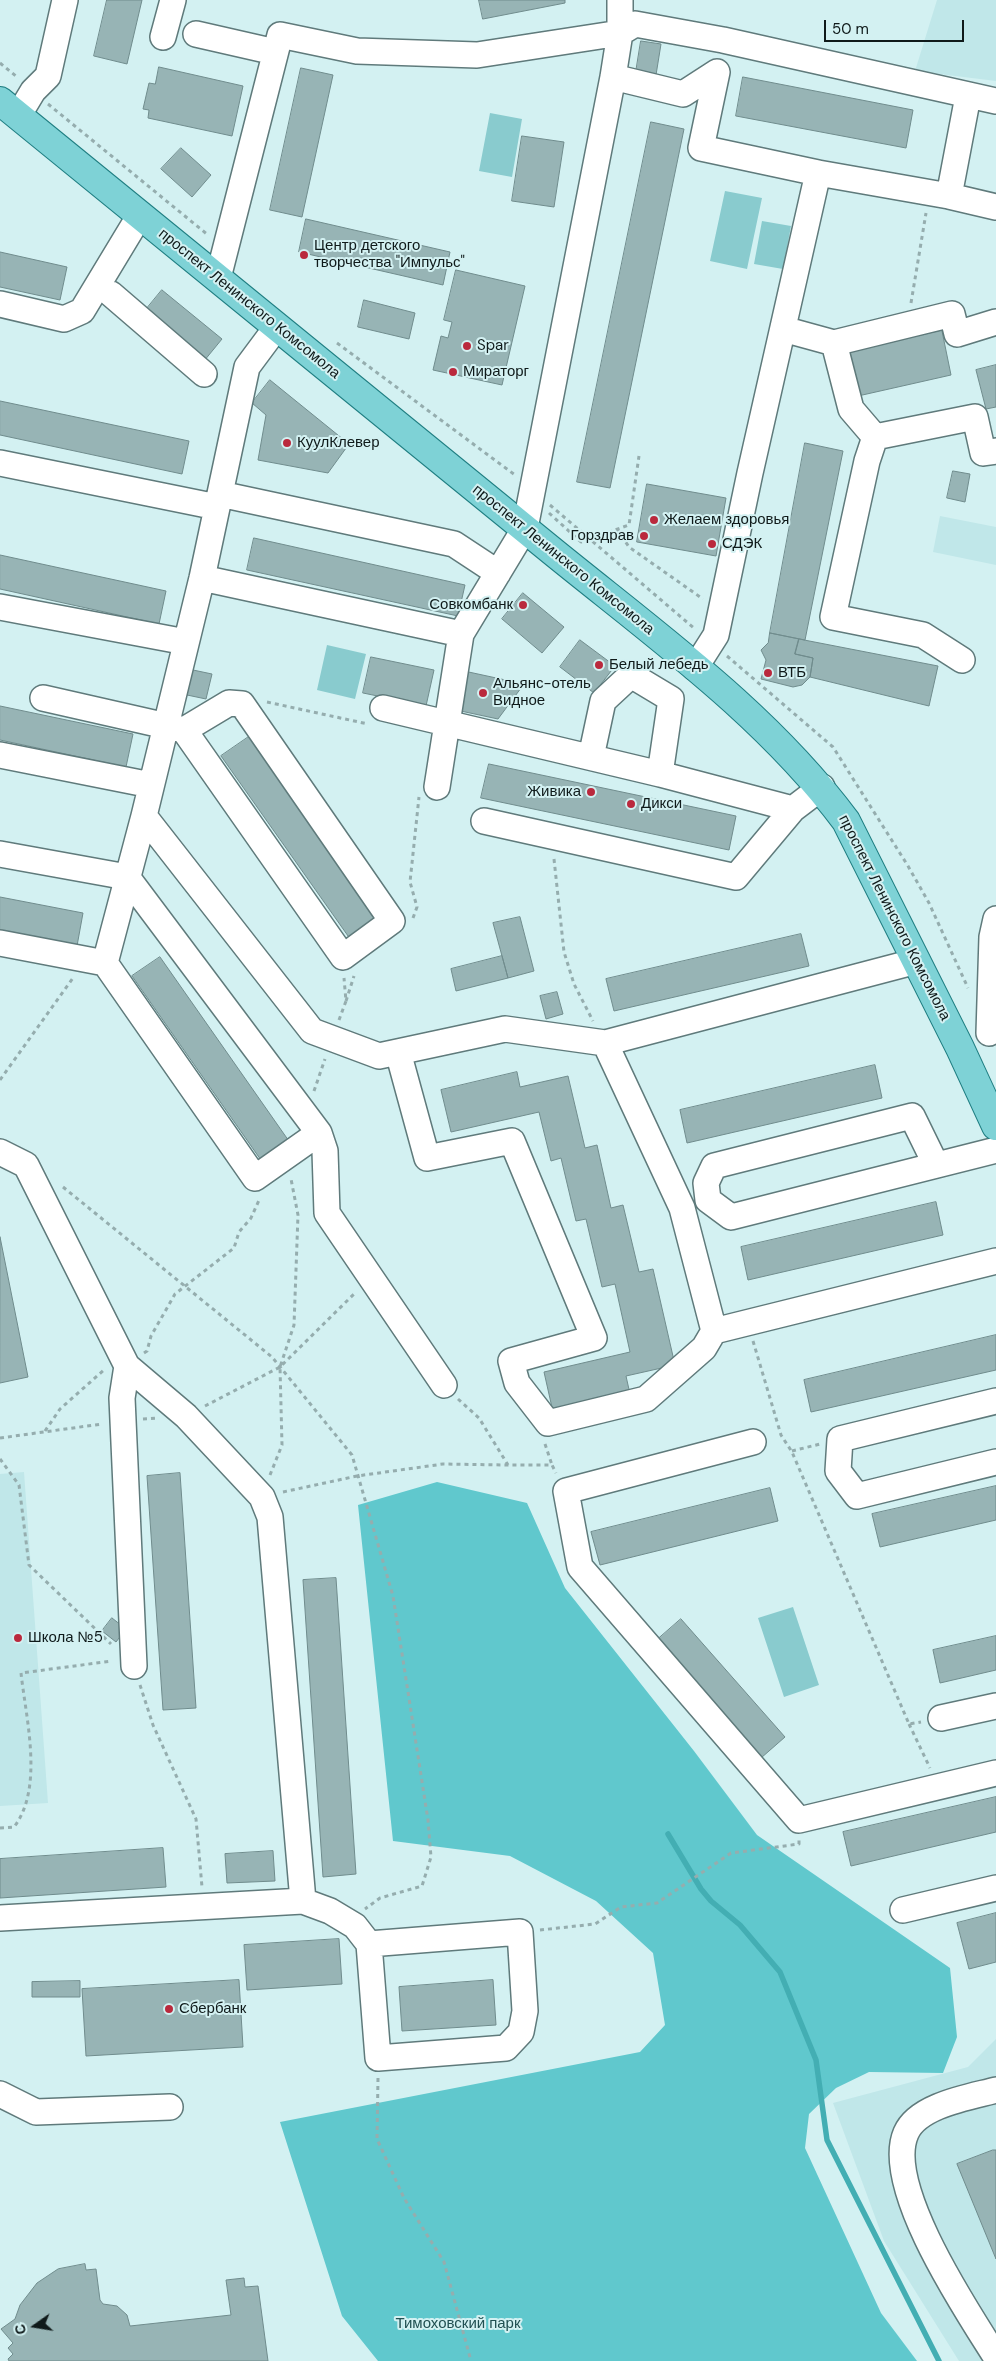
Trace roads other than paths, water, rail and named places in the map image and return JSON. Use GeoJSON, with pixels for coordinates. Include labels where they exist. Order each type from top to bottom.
{"type":"FeatureCollection","features":[{"type":"Feature","properties":{"kind":"main road","name":"проспект Ленинского Комсомола"},"geometry":{"type":"LineString","coordinates":[[9,108],[761,724],[822,787],[846,821],[960,1048],[996,1126]]}},
{"type":"Feature","properties":{"kind":"street"},"geometry":{"type":"LineString","coordinates":[[9,108],[33,91],[48,76],[65,0]]}},
{"type":"Feature","properties":{"kind":"street"},"geometry":{"type":"LineString","coordinates":[[163,38],[173,0]]}},
{"type":"Feature","properties":{"kind":"street"},"geometry":{"type":"LineString","coordinates":[[428,790],[445,723],[461,634],[524,528],[579,256],[620,33],[620,0]]}},
{"type":"Feature","properties":{"kind":"street"},"geometry":{"type":"LineString","coordinates":[[218,278],[280,35],[357,51],[477,55],[620,33],[635,24],[723,40],[996,101]]}},
{"type":"Feature","properties":{"kind":"street"},"geometry":{"type":"LineString","coordinates":[[196,34],[275,52]]}},
{"type":"Feature","properties":{"kind":"street"},"geometry":{"type":"LineString","coordinates":[[723,40],[701,148],[818,173],[939,194],[996,208]]}},
{"type":"Feature","properties":{"kind":"street"},"geometry":{"type":"LineString","coordinates":[[612,77],[683,94],[717,72]]}},
{"type":"Feature","properties":{"kind":"street"},"geometry":{"type":"LineString","coordinates":[[939,194],[968,96]]}},
{"type":"Feature","properties":{"kind":"street"},"geometry":{"type":"LineString","coordinates":[[695,668],[716,635],[780,318],[818,173]]}},
{"type":"Feature","properties":{"kind":"street"},"geometry":{"type":"LineString","coordinates":[[0,304],[64,319],[82,311],[140,215]]}},
{"type":"Feature","properties":{"kind":"street"},"geometry":{"type":"LineString","coordinates":[[111,294],[204,374]]}},
{"type":"Feature","properties":{"kind":"street"},"geometry":{"type":"LineString","coordinates":[[780,318],[834,343],[952,314],[958,334],[996,322]]}},
{"type":"Feature","properties":{"kind":"street"},"geometry":{"type":"LineString","coordinates":[[96,961],[126,877],[152,785],[175,728],[186,642],[202,578],[247,368],[276,328]]}},
{"type":"Feature","properties":{"kind":"street"},"geometry":{"type":"LineString","coordinates":[[834,343],[851,409],[875,437]]}},
{"type":"Feature","properties":{"kind":"street"},"geometry":{"type":"LineString","coordinates":[[875,437],[975,417],[983,453],[996,451]]}},
{"type":"Feature","properties":{"kind":"street"},"geometry":{"type":"LineString","coordinates":[[875,437],[867,461],[833,617],[923,635],[962,660]]}},
{"type":"Feature","properties":{"kind":"street"},"geometry":{"type":"LineString","coordinates":[[0,463],[454,544],[498,573]]}},
{"type":"Feature","properties":{"kind":"street"},"geometry":{"type":"LineString","coordinates":[[202,578],[461,634]]}},
{"type":"Feature","properties":{"kind":"street"},"geometry":{"type":"LineString","coordinates":[[0,607],[186,642]]}},
{"type":"Feature","properties":{"kind":"street"},"geometry":{"type":"LineString","coordinates":[[591,757],[603,701],[631,674],[670,698],[660,774]]}},
{"type":"Feature","properties":{"kind":"street"},"geometry":{"type":"LineString","coordinates":[[44,698],[175,728],[229,703],[242,704],[392,921],[343,957],[175,728]]}},
{"type":"Feature","properties":{"kind":"street"},"geometry":{"type":"LineString","coordinates":[[377,716],[445,723],[660,774],[793,810]]}},
{"type":"Feature","properties":{"kind":"street"},"geometry":{"type":"LineString","coordinates":[[0,755],[152,785]]}},
{"type":"Feature","properties":{"kind":"street"},"geometry":{"type":"LineString","coordinates":[[484,821],[736,877],[793,810],[822,787]]}},
{"type":"Feature","properties":{"kind":"street"},"geometry":{"type":"LineString","coordinates":[[144,816],[312,1031],[379,1056],[505,1030],[605,1043],[917,961]]}},
{"type":"Feature","properties":{"kind":"street"},"geometry":{"type":"LineString","coordinates":[[0,854],[126,877],[319,1133],[325,1151],[327,1213],[444,1385]]}},
{"type":"Feature","properties":{"kind":"street"},"geometry":{"type":"LineString","coordinates":[[960,1048],[992,1031],[992,937],[996,919]]}},
{"type":"Feature","properties":{"kind":"street"},"geometry":{"type":"LineString","coordinates":[[0,943],[96,961],[255,1178],[319,1133]]}},
{"type":"Feature","properties":{"kind":"street"},"geometry":{"type":"LineString","coordinates":[[398,1052],[427,1158],[512,1141],[594,1338],[511,1361],[518,1383],[548,1423],[646,1399],[704,1348],[714,1331],[682,1208],[605,1043]]}},
{"type":"Feature","properties":{"kind":"street"},"geometry":{"type":"LineString","coordinates":[[936,1165],[912,1116],[714,1166],[706,1183],[708,1200],[731,1217],[996,1150]]}},
{"type":"Feature","properties":{"kind":"street"},"geometry":{"type":"LineString","coordinates":[[0,1152],[26,1165],[127,1366],[186,1416],[262,1496],[270,1517],[303,1901]]}},
{"type":"Feature","properties":{"kind":"street"},"geometry":{"type":"LineString","coordinates":[[714,1331],[996,1261]]}},
{"type":"Feature","properties":{"kind":"street"},"geometry":{"type":"LineString","coordinates":[[125,1663],[122,1398],[127,1366]]}},
{"type":"Feature","properties":{"kind":"street"},"geometry":{"type":"LineString","coordinates":[[996,1401],[840,1439],[838,1471],[857,1496],[996,1462]]}},
{"type":"Feature","properties":{"kind":"street"},"geometry":{"type":"LineString","coordinates":[[754,1442],[566,1491],[580,1567],[799,1820],[996,1773]]}},
{"type":"Feature","properties":{"kind":"street"},"geometry":{"type":"LineString","coordinates":[[941,1718],[996,1706]]}},
{"type":"Feature","properties":{"kind":"street"},"geometry":{"type":"LineString","coordinates":[[903,1910],[996,1888]]}},
{"type":"Feature","properties":{"kind":"street"},"geometry":{"type":"LineString","coordinates":[[0,1918],[303,1901],[330,1911],[355,1926],[364,1938],[378,2058],[506,2048],[521,2032],[524,2011],[520,1932],[364,1938]]}},
{"type":"Feature","properties":{"kind":"street"},"geometry":{"type":"LineString","coordinates":[[996,2090],[956,2100],[922,2115],[906,2133],[901,2165],[908,2195],[929,2244],[996,2356]]}},
{"type":"Feature","properties":{"kind":"street"},"geometry":{"type":"LineString","coordinates":[[0,2094],[36,2112],[170,2107]]}},
{"type":"Feature","properties":{"kind":"waterway"},"geometry":{"type":"LineString","coordinates":[[668,1834],[701,1889],[711,1901],[740,1925],[780,1972],[816,2060],[827,2140],[939,2361]]}},
{"type":"Feature","properties":{"kind":"place","name":"Центр детского творчества \"Импульс\""},"geometry":{"type":"Point","coordinates":[304,255]}},
{"type":"Feature","properties":{"kind":"place","name":"Spar"},"geometry":{"type":"Point","coordinates":[467,346]}},
{"type":"Feature","properties":{"kind":"place","name":"Мираторг"},"geometry":{"type":"Point","coordinates":[453,372]}},
{"type":"Feature","properties":{"kind":"place","name":"КуулКлевер"},"geometry":{"type":"Point","coordinates":[287,443]}},
{"type":"Feature","properties":{"kind":"place","name":"Желаем здоровья"},"geometry":{"type":"Point","coordinates":[654,520]}},
{"type":"Feature","properties":{"kind":"place","name":"Горздрав"},"geometry":{"type":"Point","coordinates":[644,536]}},
{"type":"Feature","properties":{"kind":"place","name":"СДЭК"},"geometry":{"type":"Point","coordinates":[712,544]}},
{"type":"Feature","properties":{"kind":"place","name":"Совкомбанк"},"geometry":{"type":"Point","coordinates":[523,605]}},
{"type":"Feature","properties":{"kind":"place","name":"Белый лебедь"},"geometry":{"type":"Point","coordinates":[599,665]}},
{"type":"Feature","properties":{"kind":"place","name":"ВТБ"},"geometry":{"type":"Point","coordinates":[768,673]}},
{"type":"Feature","properties":{"kind":"place","name":"Альянс-отель Видное"},"geometry":{"type":"Point","coordinates":[483,693]}},
{"type":"Feature","properties":{"kind":"place","name":"Живика"},"geometry":{"type":"Point","coordinates":[591,792]}},
{"type":"Feature","properties":{"kind":"place","name":"Дикси"},"geometry":{"type":"Point","coordinates":[631,804]}},
{"type":"Feature","properties":{"kind":"place","name":"Школа №5"},"geometry":{"type":"Point","coordinates":[18,1638]}},
{"type":"Feature","properties":{"kind":"place","name":"Сбербанк"},"geometry":{"type":"Point","coordinates":[169,2009]}},
{"type":"Feature","properties":{"kind":"park label","name":"Тимоховский парк"},"geometry":{"type":"Point","coordinates":[458,2324]}}]}
